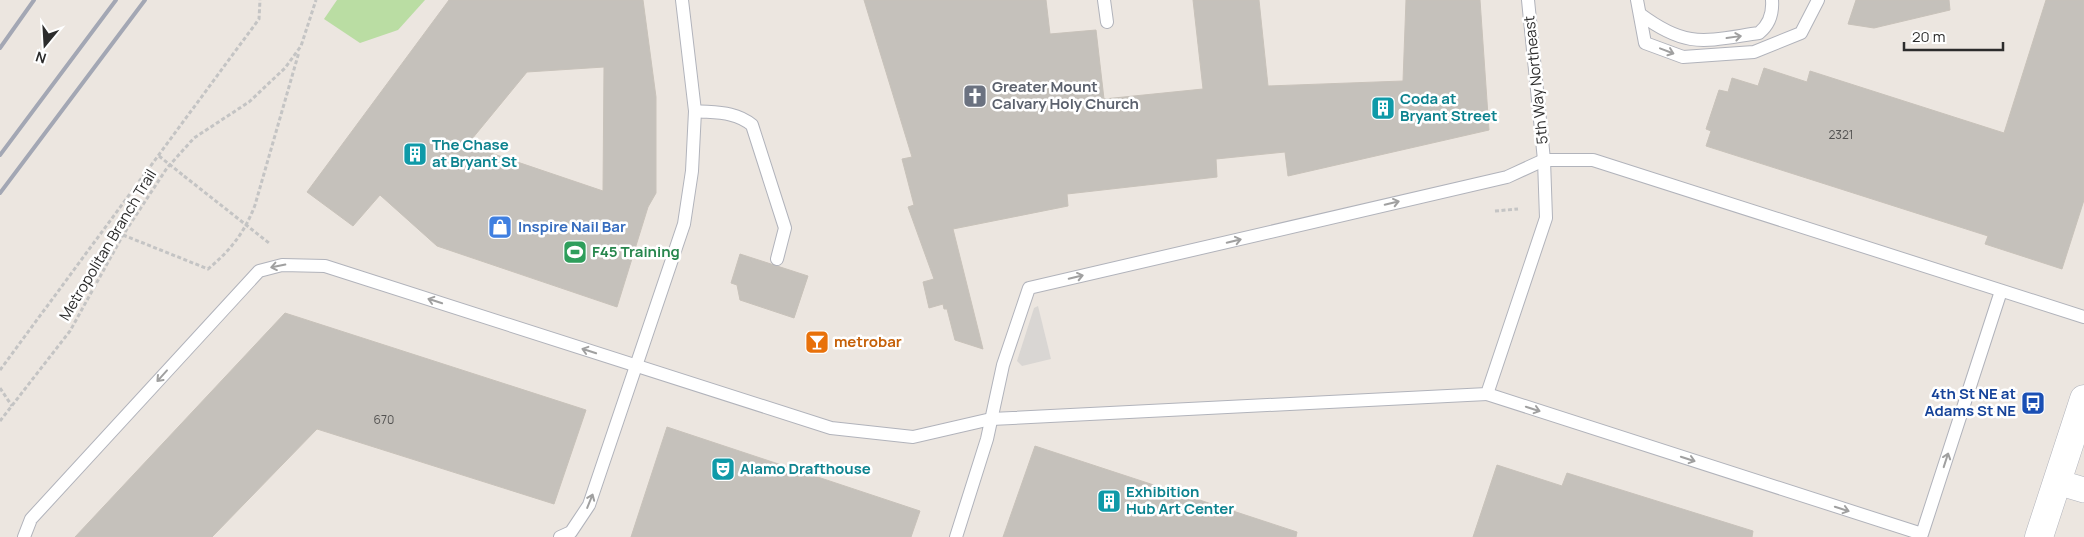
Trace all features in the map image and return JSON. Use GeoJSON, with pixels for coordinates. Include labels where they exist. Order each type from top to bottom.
{"type":"FeatureCollection","features":[{"type":"Feature","properties":{"kind":"street"},"geometry":{"type":"LineString","coordinates":[[2039,537],[2084,399]]}},
{"type":"Feature","properties":{"kind":"street"},"geometry":{"type":"LineString","coordinates":[[2057,482],[2084,490]]}},
{"type":"Feature","properties":{"kind":"lane"},"geometry":{"type":"LineString","coordinates":[[560,537],[571,532],[589,505],[684,224],[692,171],[695,111],[682,0]]}},
{"type":"Feature","properties":{"kind":"lane"},"geometry":{"type":"LineString","coordinates":[[1104,0],[1107,22]]}},
{"type":"Feature","properties":{"kind":"lane","name":"5th Way Northeast"},"geometry":{"type":"LineString","coordinates":[[1486,394],[1546,218],[1544,160],[1528,0]]}},
{"type":"Feature","properties":{"kind":"lane"},"geometry":{"type":"LineString","coordinates":[[1637,0],[1645,43],[1683,57],[1754,52],[1801,33],[1818,0]]}},
{"type":"Feature","properties":{"kind":"lane"},"geometry":{"type":"LineString","coordinates":[[1640,14],[1657,27],[1678,38],[1705,41],[1759,33],[1766,28],[1772,10],[1772,0]]}},
{"type":"Feature","properties":{"kind":"lane"},"geometry":{"type":"LineString","coordinates":[[695,111],[732,114],[744,118],[752,125],[785,228],[777,259]]}},
{"type":"Feature","properties":{"kind":"lane"},"geometry":{"type":"LineString","coordinates":[[956,537],[991,418],[1002,365],[1029,288],[1507,177],[1544,160],[1593,160],[2084,317]]}},
{"type":"Feature","properties":{"kind":"lane"},"geometry":{"type":"LineString","coordinates":[[24,537],[31,520],[259,271],[282,265],[325,266],[831,428],[913,438],[991,418],[1486,394],[1922,534],[2001,291]]}},
{"type":"Feature","properties":{"kind":"path"},"geometry":{"type":"LineString","coordinates":[[0,370],[259,19],[260,0]]}},
{"type":"Feature","properties":{"kind":"path","name":"Metropolitan Branch Trail"},"geometry":{"type":"LineString","coordinates":[[0,421],[70,331],[123,235],[153,187],[180,152],[206,128],[233,113],[261,92],[293,58],[301,46],[316,0]]}},
{"type":"Feature","properties":{"kind":"path"},"geometry":{"type":"LineString","coordinates":[[123,235],[208,269],[225,255],[247,226],[255,205],[301,46]]}},
{"type":"Feature","properties":{"kind":"path"},"geometry":{"type":"LineString","coordinates":[[158,155],[274,247],[282,265]]}},
{"type":"Feature","properties":{"kind":"path"},"geometry":{"type":"LineString","coordinates":[[1495,211],[1518,209]]}},
{"type":"Feature","properties":{"kind":"path"},"geometry":{"type":"LineString","coordinates":[[0,388],[12,407]]}},
{"type":"Feature","properties":{"kind":"green space"},"geometry":{"type":"Polygon","coordinates":[[[337,0],[425,0],[398,30],[360,43],[324,19],[337,0]]]}},
{"type":"Feature","properties":{"kind":"shaded area"},"geometry":{"type":"Polygon","coordinates":[[[1038,306],[1051,359],[1022,366],[1017,361],[1034,308],[1038,306]]]}},
{"type":"Feature","properties":{"kind":"building","name":"The Chase at Bryant St"},"geometry":{"type":"Polygon","coordinates":[[[449,0],[643,0],[656,97],[656,193],[648,207],[617,307],[437,246],[380,195],[353,226],[307,192],[449,0]],[[604,67],[527,72],[467,145],[603,191],[604,67]]]}},
{"type":"Feature","properties":{"kind":"building"},"geometry":{"type":"Polygon","coordinates":[[[864,0],[1046,0],[1050,34],[1096,30],[1104,99],[1203,89],[1193,0],[1259,0],[1268,86],[1403,81],[1406,0],[1480,0],[1489,130],[1288,176],[1285,152],[1216,159],[1217,177],[1067,194],[1068,206],[953,229],[983,349],[955,340],[947,309],[944,309],[943,304],[929,308],[923,282],[934,279],[908,207],[914,205],[902,159],[912,157],[864,0]]]}},
{"type":"Feature","properties":{"kind":"building"},"geometry":{"type":"Polygon","coordinates":[[[1856,0],[1949,0],[1950,10],[1874,28],[1848,24],[1856,0]]]}},
{"type":"Feature","properties":{"kind":"building"},"geometry":{"type":"Polygon","coordinates":[[[2046,0],[2084,0],[2084,200],[2062,269],[1985,244],[1988,236],[1706,146],[1711,131],[1706,129],[1719,90],[1728,92],[1732,78],[1758,86],[1764,68],[1807,82],[1810,71],[2004,133],[2046,0]]]}},
{"type":"Feature","properties":{"kind":"building"},"geometry":{"type":"Polygon","coordinates":[[[740,254],[808,276],[794,318],[740,300],[737,285],[731,283],[740,254]]]}},
{"type":"Feature","properties":{"kind":"building"},"geometry":{"type":"Polygon","coordinates":[[[285,313],[586,410],[554,504],[317,429],[212,537],[75,537],[285,313]]]}},
{"type":"Feature","properties":{"kind":"building","name":"Alamo Drafthouse"},"geometry":{"type":"Polygon","coordinates":[[[667,427],[920,511],[911,537],[631,537],[667,427]]]}},
{"type":"Feature","properties":{"kind":"building","name":"Exhibition Hub Art Center"},"geometry":{"type":"Polygon","coordinates":[[[1035,446],[1297,532],[1296,537],[1003,537],[1035,446]]]}},
{"type":"Feature","properties":{"kind":"building"},"geometry":{"type":"Polygon","coordinates":[[[1497,465],[1562,486],[1567,473],[1753,531],[1752,537],[1473,537],[1497,465]]]}},
{"type":"Feature","properties":{"kind":"railway"},"geometry":{"type":"LineString","coordinates":[[0,48],[34,0]]}},
{"type":"Feature","properties":{"kind":"railway"},"geometry":{"type":"LineString","coordinates":[[0,155],[116,0]]}},
{"type":"Feature","properties":{"kind":"railway"},"geometry":{"type":"LineString","coordinates":[[0,193],[145,0]]}},
{"type":"Feature","properties":{"kind":"place","name":"Greater Mount Calvary Holy Church"},"geometry":{"type":"Point","coordinates":[975,96]}},
{"type":"Feature","properties":{"kind":"place","name":"Coda at Bryant Street"},"geometry":{"type":"Point","coordinates":[1383,108]}},
{"type":"Feature","properties":{"kind":"place","name":"The Chase at Bryant St"},"geometry":{"type":"Point","coordinates":[415,154]}},
{"type":"Feature","properties":{"kind":"place","name":"Inspire Nail Bar"},"geometry":{"type":"Point","coordinates":[500,227]}},
{"type":"Feature","properties":{"kind":"place","name":"F45 Training"},"geometry":{"type":"Point","coordinates":[575,252]}},
{"type":"Feature","properties":{"kind":"place","name":"metrobar"},"geometry":{"type":"Point","coordinates":[817,342]}},
{"type":"Feature","properties":{"kind":"place","name":"4th St NE at Adams St NE"},"geometry":{"type":"Point","coordinates":[2033,403]}},
{"type":"Feature","properties":{"kind":"place","name":"Alamo Drafthouse"},"geometry":{"type":"Point","coordinates":[723,469]}},
{"type":"Feature","properties":{"kind":"place","name":"Exhibition Hub Art Center"},"geometry":{"type":"Point","coordinates":[1109,501]}}]}
